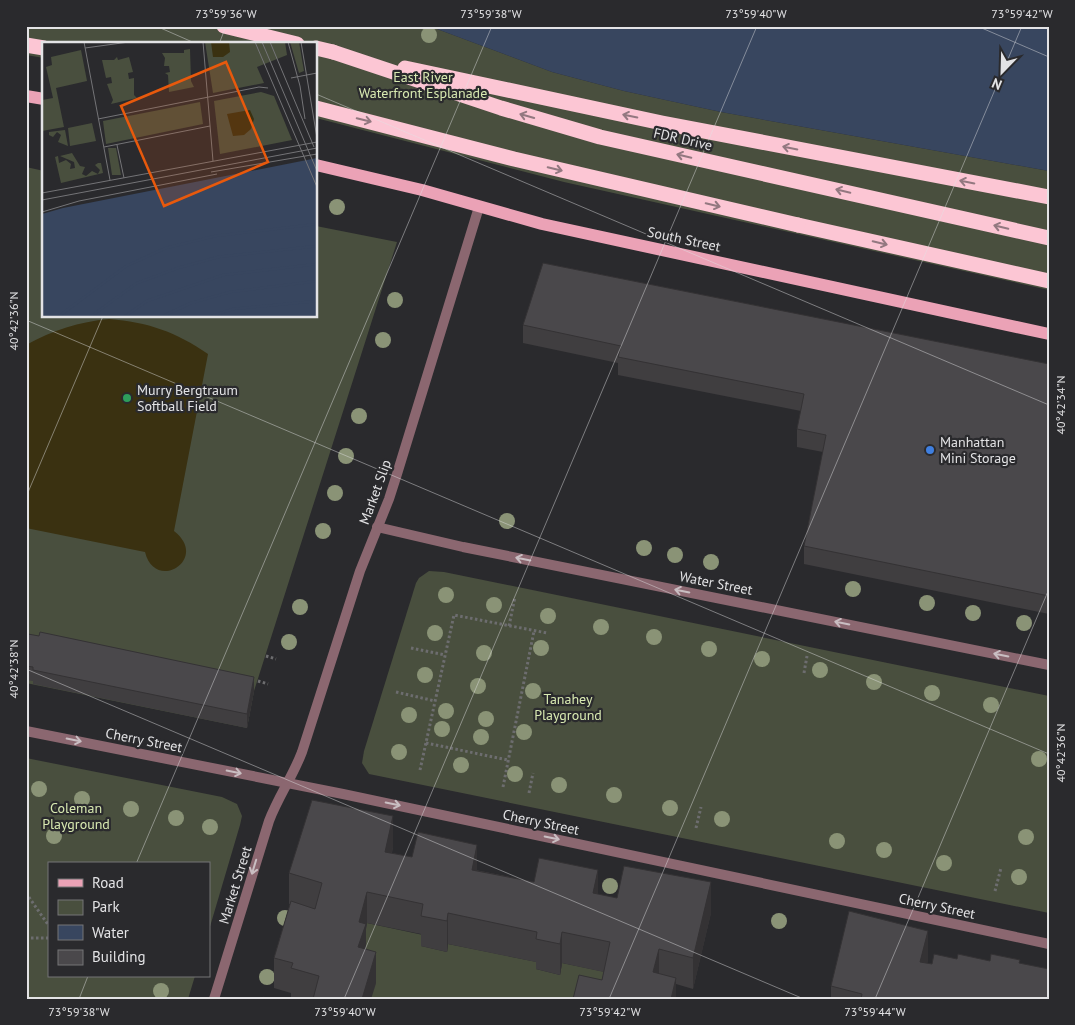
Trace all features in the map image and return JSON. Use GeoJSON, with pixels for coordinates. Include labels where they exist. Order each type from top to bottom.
{"type":"FeatureCollection","features":[{"type":"Feature","properties":{"kind":"highway"},"geometry":{"type":"LineString","coordinates":[[224,26],[289,42]]}},
{"type":"Feature","properties":{"kind":"highway"},"geometry":{"type":"LineString","coordinates":[[26,45],[42,48]]}},
{"type":"Feature","properties":{"kind":"highway","name":"FDR Drive"},"geometry":{"type":"LineString","coordinates":[[318,48],[501,108],[600,137],[1049,238]]}},
{"type":"Feature","properties":{"kind":"highway"},"geometry":{"type":"LineString","coordinates":[[333,52],[662,123],[1049,198]]}},
{"type":"Feature","properties":{"kind":"highway"},"geometry":{"type":"LineString","coordinates":[[318,109],[514,159],[1049,281]]}},
{"type":"Feature","properties":{"kind":"main road"},"geometry":{"type":"LineString","coordinates":[[26,96],[42,99]]}},
{"type":"Feature","properties":{"kind":"main road","name":"South Street"},"geometry":{"type":"LineString","coordinates":[[318,165],[422,190],[542,224],[1049,334]]}},
{"type":"Feature","properties":{"kind":"street","name":"Market Slip"},"geometry":{"type":"LineString","coordinates":[[288,782],[302,752],[360,571],[397,474],[479,207]]}},
{"type":"Feature","properties":{"kind":"street","name":"Water Street"},"geometry":{"type":"LineString","coordinates":[[377,527],[463,547],[1049,665]]}},
{"type":"Feature","properties":{"kind":"street","name":"Cherry Street"},"geometry":{"type":"LineString","coordinates":[[26,731],[288,782],[1049,944]]}},
{"type":"Feature","properties":{"kind":"street","name":"Market Street"},"geometry":{"type":"LineString","coordinates":[[214,999],[268,821],[288,782]]}},
{"type":"Feature","properties":{"kind":"path"},"geometry":{"type":"LineString","coordinates":[[509,626],[515,597]]}},
{"type":"Feature","properties":{"kind":"path"},"geometry":{"type":"LineString","coordinates":[[420,770],[454,615],[547,633]]}},
{"type":"Feature","properties":{"kind":"path"},"geometry":{"type":"LineString","coordinates":[[503,787],[534,631]]}},
{"type":"Feature","properties":{"kind":"path"},"geometry":{"type":"LineString","coordinates":[[411,648],[445,655]]}},
{"type":"Feature","properties":{"kind":"path"},"geometry":{"type":"LineString","coordinates":[[266,656],[276,659]]}},
{"type":"Feature","properties":{"kind":"path"},"geometry":{"type":"LineString","coordinates":[[804,673],[807,656]]}},
{"type":"Feature","properties":{"kind":"path"},"geometry":{"type":"LineString","coordinates":[[258,681],[268,684]]}},
{"type":"Feature","properties":{"kind":"path"},"geometry":{"type":"LineString","coordinates":[[396,692],[435,701]]}},
{"type":"Feature","properties":{"kind":"path"},"geometry":{"type":"LineString","coordinates":[[426,742],[508,760]]}},
{"type":"Feature","properties":{"kind":"path"},"geometry":{"type":"LineString","coordinates":[[529,793],[533,773]]}},
{"type":"Feature","properties":{"kind":"path"},"geometry":{"type":"LineString","coordinates":[[696,828],[701,807]]}},
{"type":"Feature","properties":{"kind":"path"},"geometry":{"type":"LineString","coordinates":[[996,892],[1001,868]]}},
{"type":"Feature","properties":{"kind":"path"},"geometry":{"type":"LineString","coordinates":[[26,893],[48,925]]}},
{"type":"Feature","properties":{"kind":"path"},"geometry":{"type":"LineString","coordinates":[[26,938],[48,938]]}},
{"type":"Feature","properties":{"kind":"green space","name":"East River Waterfront Esplanade"},"geometry":{"type":"Polygon","coordinates":[[[26,26],[429,26],[552,72],[624,91],[721,112],[1049,171],[1049,290],[564,182],[318,119],[318,42],[42,42],[42,58],[26,55],[26,26]]]}},
{"type":"Feature","properties":{"kind":"green space"},"geometry":{"type":"Polygon","coordinates":[[[26,167],[42,171],[42,318],[318,318],[318,226],[397,242],[254,691],[247,728],[26,683],[26,167]]]}},
{"type":"Feature","properties":{"kind":"green space","name":"Tanahey Playground"},"geometry":{"type":"Polygon","coordinates":[[[429,571],[444,572],[1049,696],[1049,913],[369,774],[362,763],[364,751],[416,583],[419,578],[429,571]]]}},
{"type":"Feature","properties":{"kind":"green space","name":"Coleman Playground"},"geometry":{"type":"Polygon","coordinates":[[[26,758],[222,797],[237,804],[242,816],[210,927],[210,862],[48,862],[48,978],[194,978],[188,999],[26,999],[26,758]]]}},
{"type":"Feature","properties":{"kind":"green space"},"geometry":{"type":"Polygon","coordinates":[[[367,923],[423,935],[421,946],[447,952],[448,944],[537,962],[536,969],[560,975],[562,963],[610,973],[604,999],[371,999],[359,953],[367,923]]]}},
{"type":"Feature","properties":{"kind":"sand","name":"Murry Bergtraum Softball Field"},"geometry":{"type":"Polygon","coordinates":[[[109,319],[123,320],[161,329],[185,340],[208,354],[174,531],[184,542],[186,552],[183,561],[177,567],[168,571],[159,570],[151,564],[145,552],[26,528],[26,345],[66,328],[87,322],[109,319]]]}},
{"type":"Feature","properties":{"kind":"water"},"geometry":{"type":"Polygon","coordinates":[[[429,26],[1049,26],[1049,171],[721,112],[624,91],[552,72],[429,26]]]}},
{"type":"Feature","properties":{"kind":"building","name":"Manhattan Mini Storage"},"geometry":{"type":"Polygon","coordinates":[[[543,263],[1049,364],[1049,596],[804,546],[826,435],[797,429],[804,394],[618,357],[621,346],[523,325],[543,263]]]}},
{"type":"Feature","properties":{"kind":"building"},"geometry":{"type":"Polygon","coordinates":[[[40,632],[254,677],[247,714],[33,670],[33,667],[26,666],[26,640],[28,634],[39,636],[40,632]]]}},
{"type":"Feature","properties":{"kind":"building"},"geometry":{"type":"Polygon","coordinates":[[[312,800],[393,816],[385,852],[412,857],[418,832],[477,845],[472,870],[534,882],[539,858],[598,870],[593,893],[617,898],[624,866],[711,882],[693,958],[659,949],[653,972],[676,978],[671,999],[573,999],[579,975],[602,980],[610,942],[562,932],[560,944],[536,939],[537,932],[448,913],[447,921],[421,916],[423,904],[367,892],[359,922],[366,924],[358,947],[376,952],[362,999],[313,999],[319,976],[291,968],[293,963],[274,958],[291,901],[315,909],[322,883],[289,873],[312,800]]]}},
{"type":"Feature","properties":{"kind":"building"},"geometry":{"type":"Polygon","coordinates":[[[849,911],[928,931],[920,962],[932,964],[934,954],[957,959],[958,954],[990,961],[991,954],[1020,960],[1019,963],[1049,969],[1049,999],[861,999],[862,994],[831,986],[849,911]]]}},
{"type":"Feature","properties":{"kind":"place","name":"Murry Bergtraum Softball Field"},"geometry":{"type":"Point","coordinates":[127,398]}},
{"type":"Feature","properties":{"kind":"place","name":"Manhattan Mini Storage"},"geometry":{"type":"Point","coordinates":[930,450]}}]}
